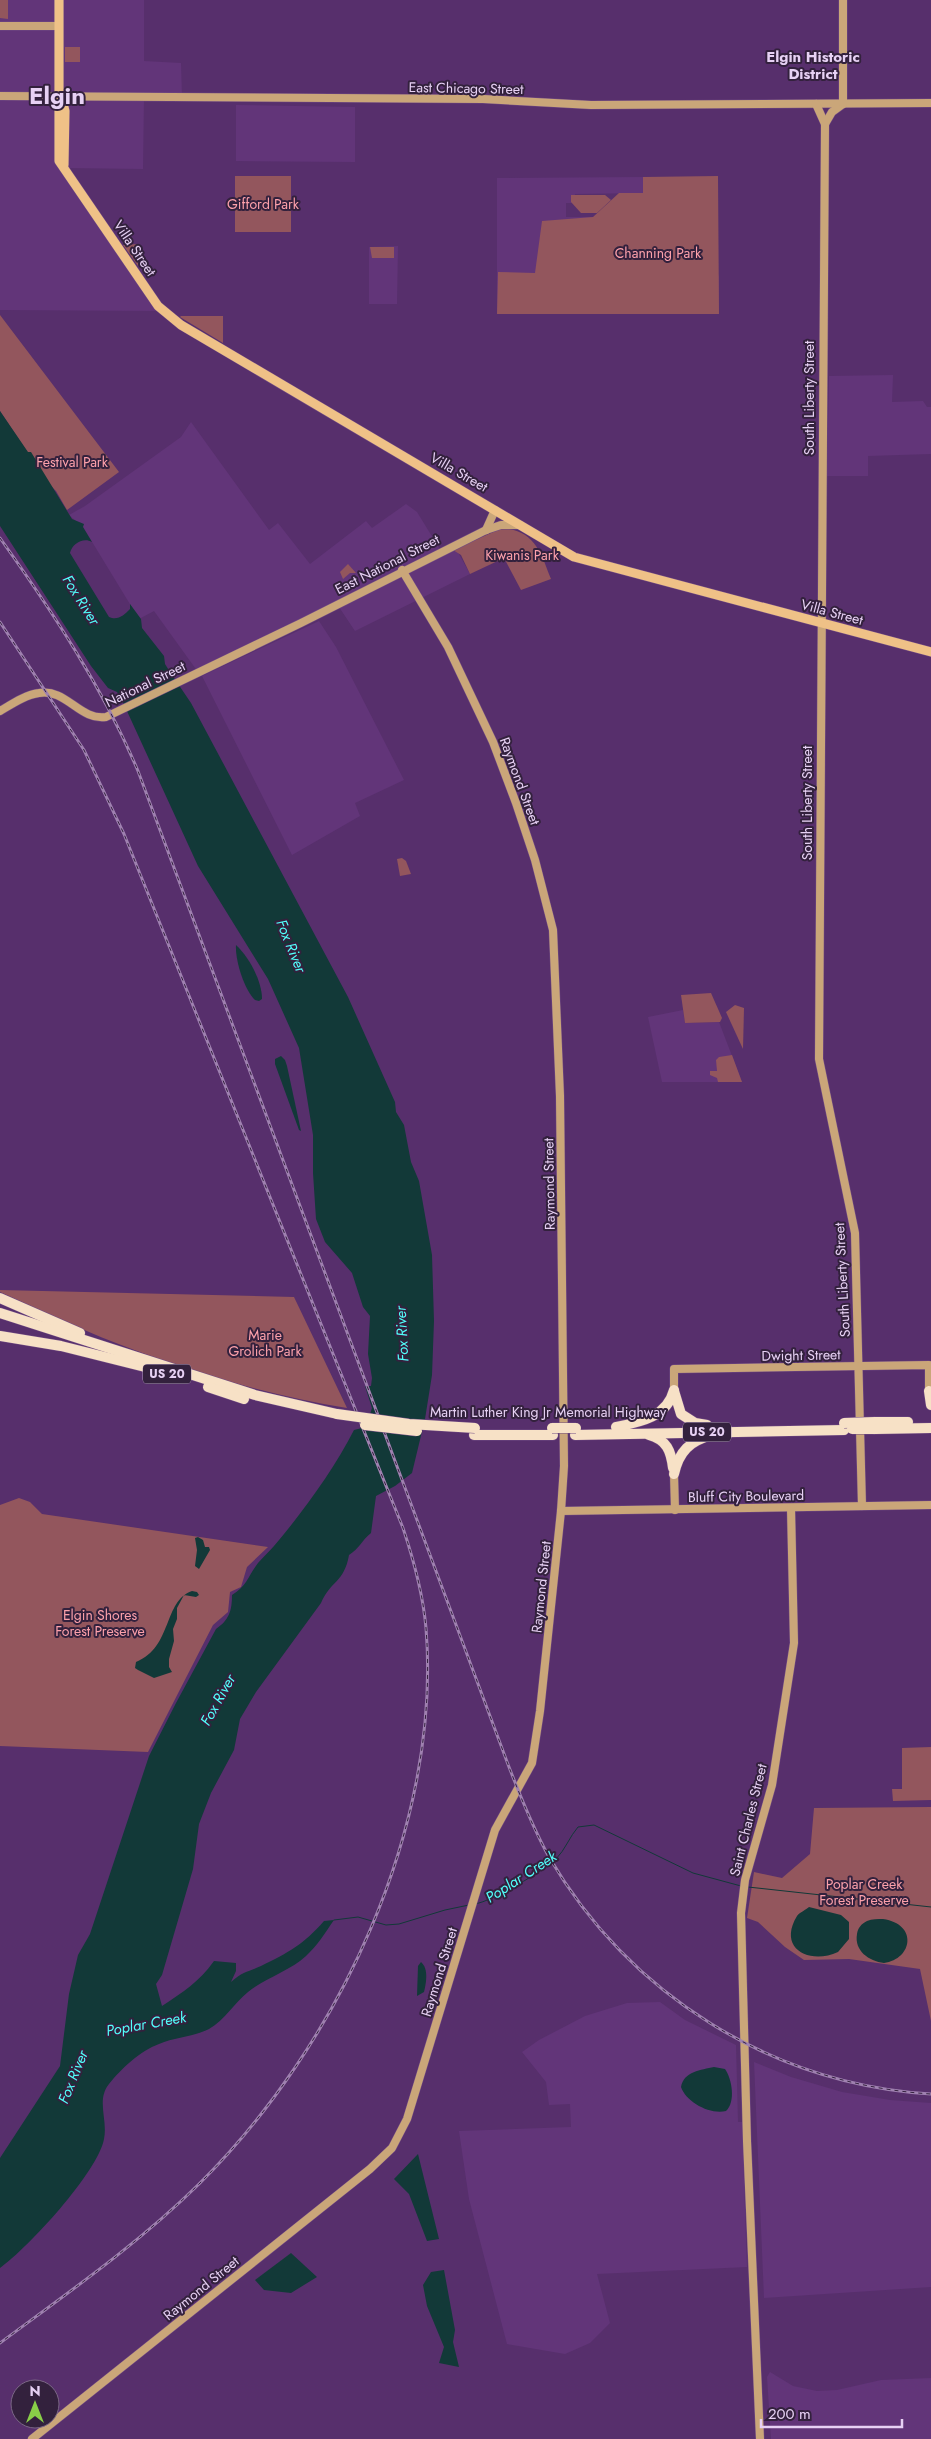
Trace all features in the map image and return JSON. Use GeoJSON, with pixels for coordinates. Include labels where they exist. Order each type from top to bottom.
{"type":"FeatureCollection","features":[{"type":"Feature","properties":{"kind":"highway"},"geometry":{"type":"LineString","coordinates":[[0,1298],[138,1358]]}},
{"type":"Feature","properties":{"kind":"highway","name":"Martin Luther King Jr Memorial Highway"},"geometry":{"type":"LineString","coordinates":[[0,1313],[256,1395],[337,1417]]}},
{"type":"Feature","properties":{"kind":"highway","name":"Martin Luther King Jr Memorial Highway"},"geometry":{"type":"LineString","coordinates":[[0,1320],[264,1404],[337,1417],[475,1431],[733,1432],[772,1427]]}},
{"type":"Feature","properties":{"kind":"highway"},"geometry":{"type":"LineString","coordinates":[[0,1336],[61,1346],[145,1367]]}},
{"type":"Feature","properties":{"kind":"highway"},"geometry":{"type":"LineString","coordinates":[[674,1390],[681,1414],[695,1423],[707,1425]]}},
{"type":"Feature","properties":{"kind":"highway"},"geometry":{"type":"LineString","coordinates":[[616,1427],[638,1423],[656,1415],[672,1399],[674,1390]]}},
{"type":"Feature","properties":{"kind":"highway"},"geometry":{"type":"LineString","coordinates":[[929,1391],[931,1405]]}},
{"type":"Feature","properties":{"kind":"highway","name":"Martin Luther King Jr Memorial Highway"},"geometry":{"type":"LineString","coordinates":[[875,1426],[931,1421]]}},
{"type":"Feature","properties":{"kind":"highway","name":"Martin Luther King Jr Memorial Highway"},"geometry":{"type":"LineString","coordinates":[[576,1431],[616,1427],[707,1425],[931,1428]]}},
{"type":"Feature","properties":{"kind":"highway"},"geometry":{"type":"LineString","coordinates":[[674,1474],[677,1459],[691,1443],[702,1438],[733,1432]]}},
{"type":"Feature","properties":{"kind":"highway"},"geometry":{"type":"LineString","coordinates":[[643,1433],[664,1442],[671,1456],[674,1474]]}},
{"type":"Feature","properties":{"kind":"main road","name":"Villa Street"},"geometry":{"type":"LineString","coordinates":[[59,0],[58,154],[60,165],[64,168],[162,311],[181,325],[580,559],[931,652]]}},
{"type":"Feature","properties":{"kind":"street"},"geometry":{"type":"LineString","coordinates":[[825,124],[832,112],[843,104],[843,0]]}},
{"type":"Feature","properties":{"kind":"street"},"geometry":{"type":"LineString","coordinates":[[0,26],[59,26]]}},
{"type":"Feature","properties":{"kind":"street","name":"East Chicago Street"},"geometry":{"type":"LineString","coordinates":[[0,96],[483,99],[591,105],[931,103]]}},
{"type":"Feature","properties":{"kind":"street"},"geometry":{"type":"LineString","coordinates":[[816,104],[825,124]]}},
{"type":"Feature","properties":{"kind":"street","name":"South Liberty Street"},"geometry":{"type":"LineString","coordinates":[[825,124],[820,623],[819,1059],[854,1227],[862,1506]]}},
{"type":"Feature","properties":{"kind":"street"},"geometry":{"type":"LineString","coordinates":[[486,530],[495,510]]}},
{"type":"Feature","properties":{"kind":"street","name":"East National Street"},"geometry":{"type":"LineString","coordinates":[[301,623],[402,570],[486,530],[501,525],[521,525]]}},
{"type":"Feature","properties":{"kind":"street","name":"Raymond Street"},"geometry":{"type":"LineString","coordinates":[[32,2439],[374,2166],[392,2148],[407,2119],[495,1830],[532,1763],[540,1711],[564,1466],[560,1090],[554,935],[535,860],[493,742],[452,654],[402,570]]}},
{"type":"Feature","properties":{"kind":"street","name":"National Street"},"geometry":{"type":"LineString","coordinates":[[0,711],[27,696],[44,692],[58,695],[93,717],[106,716],[301,623]]}},
{"type":"Feature","properties":{"kind":"street","name":"Dwight Street"},"geometry":{"type":"LineString","coordinates":[[674,1390],[674,1369],[929,1365],[929,1391]]}},
{"type":"Feature","properties":{"kind":"street"},"geometry":{"type":"LineString","coordinates":[[674,1474],[674,1510]]}},
{"type":"Feature","properties":{"kind":"street","name":"Bluff City Boulevard"},"geometry":{"type":"LineString","coordinates":[[561,1511],[931,1505]]}},
{"type":"Feature","properties":{"kind":"street","name":"Saint Charles Street"},"geometry":{"type":"LineString","coordinates":[[760,2439],[747,2141],[741,1959],[742,1896],[772,1785],[794,1644],[791,1508]]}},
{"type":"Feature","properties":{"kind":"shaded area"},"geometry":{"type":"Polygon","coordinates":[[[0,0],[144,0],[144,61],[181,63],[182,97],[144,97],[143,169],[65,168],[162,311],[0,310],[0,0]]]}},
{"type":"Feature","properties":{"kind":"shaded area"},"geometry":{"type":"Polygon","coordinates":[[[236,105],[355,107],[355,162],[236,161],[236,105]]]}},
{"type":"Feature","properties":{"kind":"shaded area","name":"Channing Park"},"geometry":{"type":"Polygon","coordinates":[[[643,177],[643,193],[575,194],[574,203],[566,203],[566,217],[593,217],[719,276],[719,314],[497,314],[497,178],[643,177]]]}},
{"type":"Feature","properties":{"kind":"shaded area"},"geometry":{"type":"Polygon","coordinates":[[[398,246],[397,304],[369,304],[369,247],[398,246]]]}},
{"type":"Feature","properties":{"kind":"shaded area"},"geometry":{"type":"Polygon","coordinates":[[[893,375],[892,402],[923,401],[927,407],[931,407],[931,454],[868,456],[868,476],[827,476],[829,376],[893,375]]]}},
{"type":"Feature","properties":{"kind":"shaded area"},"geometry":{"type":"Polygon","coordinates":[[[191,422],[269,530],[278,523],[310,564],[366,521],[372,528],[406,504],[417,512],[441,551],[454,545],[470,574],[355,631],[337,604],[198,672],[154,611],[139,619],[83,527],[69,515],[85,506],[181,437],[191,422]]]}},
{"type":"Feature","properties":{"kind":"shaded area"},"geometry":{"type":"Polygon","coordinates":[[[319,621],[336,647],[404,780],[355,803],[360,816],[292,855],[202,676],[319,621]]]}},
{"type":"Feature","properties":{"kind":"shaded area"},"geometry":{"type":"Polygon","coordinates":[[[683,1010],[685,1023],[719,1022],[742,1082],[662,1082],[648,1017],[683,1010]]]}},
{"type":"Feature","properties":{"kind":"shaded area"},"geometry":{"type":"Polygon","coordinates":[[[660,2002],[685,2020],[736,2045],[738,2122],[742,2122],[747,2267],[597,2274],[610,2323],[590,2343],[565,2354],[507,2344],[469,2199],[459,2131],[571,2127],[570,2104],[549,2105],[546,2082],[522,2052],[539,2040],[585,2016],[627,2003],[660,2002]]]}},
{"type":"Feature","properties":{"kind":"shaded area"},"geometry":{"type":"Polygon","coordinates":[[[754,2062],[791,2077],[842,2092],[890,2100],[931,2103],[931,2287],[764,2298],[754,2062]]]}},
{"type":"Feature","properties":{"kind":"shaded area"},"geometry":{"type":"Polygon","coordinates":[[[770,2372],[793,2386],[817,2391],[837,2390],[881,2380],[931,2378],[931,2439],[771,2439],[767,2377],[770,2372]]]}},
{"type":"Feature","properties":{"kind":"green space"},"geometry":{"type":"Polygon","coordinates":[[[0,0],[8,0],[8,19],[0,18],[0,0]]]}},
{"type":"Feature","properties":{"kind":"green space"},"geometry":{"type":"Polygon","coordinates":[[[65,47],[80,47],[80,62],[65,62],[65,47]]]}},
{"type":"Feature","properties":{"kind":"green space","name":"Gifford Park"},"geometry":{"type":"Polygon","coordinates":[[[235,176],[291,176],[291,232],[235,232],[235,176]]]}},
{"type":"Feature","properties":{"kind":"green space","name":"Channing Park"},"geometry":{"type":"Polygon","coordinates":[[[718,176],[719,314],[497,314],[498,272],[535,273],[542,221],[593,217],[619,193],[643,193],[643,177],[718,176]]]}},
{"type":"Feature","properties":{"kind":"green space"},"geometry":{"type":"Polygon","coordinates":[[[571,195],[605,195],[611,200],[597,213],[581,213],[571,202],[571,195]]]}},
{"type":"Feature","properties":{"kind":"green space"},"geometry":{"type":"Polygon","coordinates":[[[138,244],[138,266],[123,245],[138,244]]]}},
{"type":"Feature","properties":{"kind":"green space"},"geometry":{"type":"Polygon","coordinates":[[[370,247],[394,247],[394,258],[372,258],[370,247]]]}},
{"type":"Feature","properties":{"kind":"green space","name":"Festival Park"},"geometry":{"type":"Polygon","coordinates":[[[0,315],[119,472],[67,510],[56,491],[47,482],[0,411],[0,315]]]}},
{"type":"Feature","properties":{"kind":"green space"},"geometry":{"type":"Polygon","coordinates":[[[181,316],[223,316],[223,343],[180,317],[181,316]]]}},
{"type":"Feature","properties":{"kind":"green space","name":"Kiwanis Park"},"geometry":{"type":"Polygon","coordinates":[[[502,528],[522,533],[535,544],[544,560],[551,579],[521,590],[504,558],[470,574],[461,555],[453,550],[502,528]]]}},
{"type":"Feature","properties":{"kind":"green space"},"geometry":{"type":"Polygon","coordinates":[[[348,564],[356,573],[350,573],[343,579],[340,572],[348,564]]]}},
{"type":"Feature","properties":{"kind":"green space"},"geometry":{"type":"Polygon","coordinates":[[[402,858],[406,861],[411,874],[400,876],[397,859],[402,858]]]}},
{"type":"Feature","properties":{"kind":"green space"},"geometry":{"type":"Polygon","coordinates":[[[711,993],[722,1018],[720,1022],[685,1023],[681,995],[711,993]]]}},
{"type":"Feature","properties":{"kind":"green space"},"geometry":{"type":"Polygon","coordinates":[[[735,1005],[744,1008],[743,1049],[726,1012],[735,1005]]]}},
{"type":"Feature","properties":{"kind":"green space"},"geometry":{"type":"Polygon","coordinates":[[[732,1055],[742,1082],[718,1082],[717,1078],[710,1075],[710,1071],[717,1071],[716,1060],[719,1057],[732,1055]]]}},
{"type":"Feature","properties":{"kind":"green space","name":"Marie Grolich Park"},"geometry":{"type":"Polygon","coordinates":[[[0,1290],[294,1297],[347,1408],[259,1389],[172,1364],[87,1331],[0,1292],[0,1290]]]}},
{"type":"Feature","properties":{"kind":"green space","name":"Elgin Shores Forest Preserve"},"geometry":{"type":"Polygon","coordinates":[[[19,1498],[30,1502],[42,1514],[268,1547],[247,1567],[241,1587],[230,1592],[228,1612],[213,1625],[148,1752],[0,1746],[0,1505],[19,1498]]]}},
{"type":"Feature","properties":{"kind":"green space"},"geometry":{"type":"Polygon","coordinates":[[[931,1747],[931,1800],[893,1801],[892,1789],[902,1789],[902,1748],[931,1747]]]}},
{"type":"Feature","properties":{"kind":"green space","name":"Poplar Creek Forest Preserve"},"geometry":{"type":"Polygon","coordinates":[[[931,1807],[931,2021],[920,1969],[849,1959],[804,1960],[785,1947],[758,1922],[747,1918],[754,1872],[782,1878],[810,1854],[814,1808],[931,1807]]]}},
{"type":"Feature","properties":{"kind":"water","name":"Fox River"},"geometry":{"type":"Polygon","coordinates":[[[0,411],[28,452],[31,452],[72,519],[84,524],[83,527],[92,542],[85,540],[78,542],[70,553],[109,617],[121,617],[130,609],[130,604],[141,619],[142,628],[164,656],[165,664],[191,703],[348,997],[395,1102],[396,1112],[404,1125],[411,1162],[419,1181],[432,1255],[434,1321],[432,1375],[425,1419],[412,1473],[395,1486],[376,1496],[371,1533],[349,1555],[341,1576],[325,1595],[256,1692],[240,1719],[234,1750],[211,1793],[199,1824],[193,1869],[162,1975],[156,1984],[162,2006],[196,1981],[214,1961],[236,1963],[236,1971],[231,1982],[242,1974],[288,1952],[310,1936],[324,1921],[334,1920],[306,1956],[293,1966],[248,1992],[215,2025],[203,2032],[152,2047],[131,2061],[119,2072],[105,2090],[103,2097],[104,2139],[99,2153],[89,2170],[76,2189],[44,2227],[0,2268],[0,2158],[60,2066],[69,1994],[78,1955],[90,1934],[149,1756],[216,1629],[229,1615],[232,1595],[244,1584],[258,1563],[307,1505],[328,1475],[354,1430],[366,1427],[372,1408],[365,1386],[371,1386],[372,1378],[368,1354],[370,1316],[363,1307],[352,1273],[325,1242],[316,1219],[313,1135],[299,1048],[268,979],[198,866],[121,698],[117,692],[108,688],[91,666],[0,526],[0,411]]]}},
{"type":"Feature","properties":{"kind":"water"},"geometry":{"type":"Polygon","coordinates":[[[236,945],[250,963],[257,977],[262,999],[259,1001],[255,1000],[251,995],[244,982],[237,958],[236,945]]]}},
{"type":"Feature","properties":{"kind":"water"},"geometry":{"type":"Polygon","coordinates":[[[281,1056],[287,1066],[301,1131],[299,1130],[275,1064],[275,1059],[281,1056]]]}},
{"type":"Feature","properties":{"kind":"water"},"geometry":{"type":"Polygon","coordinates":[[[198,1537],[203,1540],[205,1547],[209,1547],[210,1550],[199,1569],[195,1566],[197,1550],[195,1538],[198,1537]]]}},
{"type":"Feature","properties":{"kind":"water"},"geometry":{"type":"Polygon","coordinates":[[[192,1591],[197,1592],[199,1595],[196,1597],[185,1595],[192,1591]]]}},
{"type":"Feature","properties":{"kind":"water"},"geometry":{"type":"Polygon","coordinates":[[[184,1596],[177,1608],[177,1619],[173,1629],[174,1641],[169,1659],[169,1667],[172,1672],[154,1678],[135,1668],[136,1662],[148,1655],[156,1646],[176,1604],[184,1596]]]}},
{"type":"Feature","properties":{"kind":"water"},"geometry":{"type":"Polygon","coordinates":[[[809,1907],[841,1915],[849,1922],[849,1939],[838,1952],[827,1956],[807,1955],[794,1945],[791,1937],[792,1928],[797,1916],[809,1907]]]}},
{"type":"Feature","properties":{"kind":"water"},"geometry":{"type":"Polygon","coordinates":[[[883,1919],[894,1922],[902,1927],[907,1941],[906,1949],[901,1955],[894,1960],[884,1963],[873,1960],[864,1954],[860,1950],[857,1940],[858,1930],[863,1923],[883,1919]]]}},
{"type":"Feature","properties":{"kind":"water"},"geometry":{"type":"Polygon","coordinates":[[[421,1962],[425,1968],[426,1980],[424,1992],[417,1996],[418,1966],[421,1962]]]}},
{"type":"Feature","properties":{"kind":"water"},"geometry":{"type":"Polygon","coordinates":[[[714,2067],[725,2069],[730,2079],[732,2096],[726,2111],[713,2111],[699,2106],[688,2098],[681,2087],[689,2074],[714,2067]]]}},
{"type":"Feature","properties":{"kind":"water"},"geometry":{"type":"Polygon","coordinates":[[[418,2154],[439,2239],[427,2241],[409,2194],[394,2179],[418,2154]]]}},
{"type":"Feature","properties":{"kind":"water"},"geometry":{"type":"Polygon","coordinates":[[[291,2253],[317,2277],[291,2293],[264,2290],[255,2280],[291,2253]]]}},
{"type":"Feature","properties":{"kind":"water"},"geometry":{"type":"Polygon","coordinates":[[[444,2270],[455,2330],[453,2342],[459,2367],[439,2363],[444,2347],[427,2306],[423,2285],[431,2272],[444,2270]]]}},
{"type":"Feature","properties":{"kind":"waterway","name":"Poplar Creek"},"geometry":{"type":"LineString","coordinates":[[475,1904],[505,1892],[540,1871],[556,1859],[578,1827],[594,1825],[693,1873],[741,1886]]}},
{"type":"Feature","properties":{"kind":"waterway","name":"Poplar Creek"},"geometry":{"type":"LineString","coordinates":[[748,1887],[931,1907]]}},
{"type":"Feature","properties":{"kind":"waterway","name":"Poplar Creek"},"geometry":{"type":"LineString","coordinates":[[334,1920],[358,1917],[386,1925],[399,1924],[469,1905]]}},
{"type":"Feature","properties":{"kind":"railway"},"geometry":{"type":"LineString","coordinates":[[0,538],[39,594],[93,680],[138,771],[509,1767],[532,1824],[549,1857],[582,1906],[620,1951],[664,1990],[711,2024],[762,2051],[816,2072],[872,2087],[931,2094]]}},
{"type":"Feature","properties":{"kind":"railway"},"geometry":{"type":"LineString","coordinates":[[0,622],[84,750],[124,834],[403,1528],[418,1578],[425,1615],[427,1703],[417,1779],[398,1855],[371,1929],[336,2000],[295,2067],[249,2129],[199,2184],[176,2206],[102,2267],[0,2343]]}},
{"type":"Feature","properties":{"kind":"district","name":"Elgin Historic District"},"geometry":{"type":"Point","coordinates":[813,66]}},
{"type":"Feature","properties":{"kind":"district","name":"Elgin"},"geometry":{"type":"Point","coordinates":[57,96]}}]}
